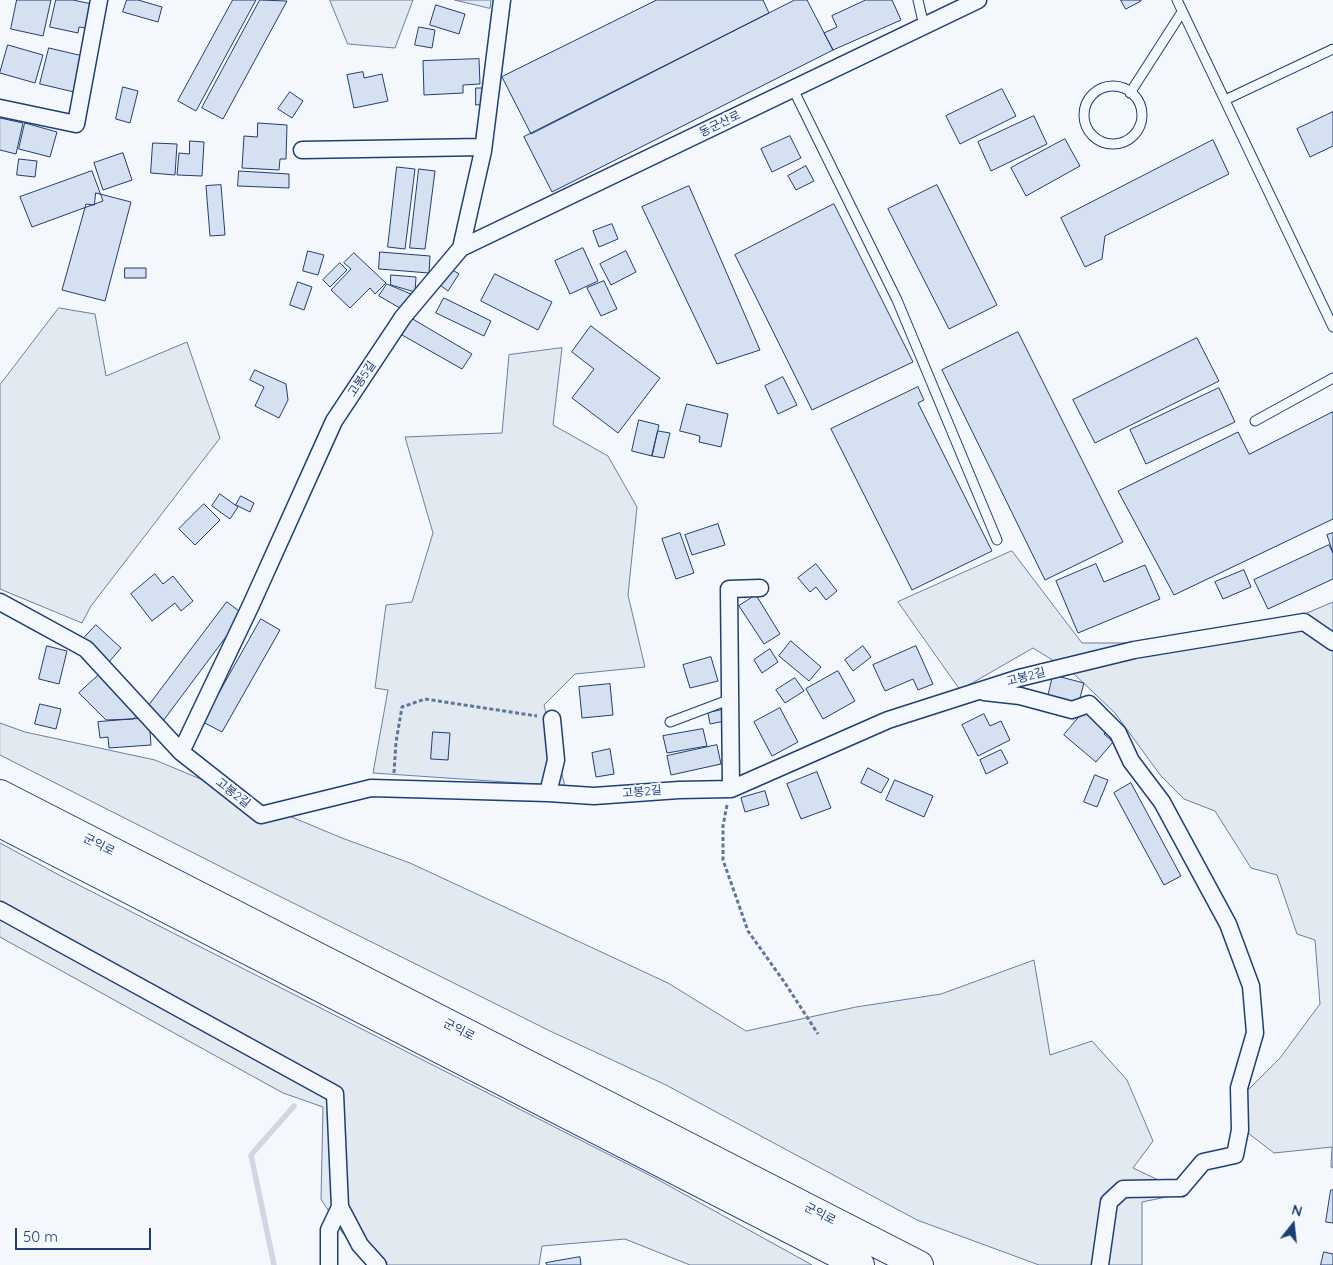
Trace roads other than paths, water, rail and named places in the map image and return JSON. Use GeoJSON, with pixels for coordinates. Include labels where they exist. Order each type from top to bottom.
{"type":"FeatureCollection","features":[{"type":"Feature","properties":{"kind":"highway","name":"군익로"},"geometry":{"type":"LineString","coordinates":[[0,794],[919,1265]]}},
{"type":"Feature","properties":{"kind":"highway","name":"군익로"},"geometry":{"type":"LineString","coordinates":[[0,823],[860,1265]]}},
{"type":"Feature","properties":{"kind":"highway"},"geometry":{"type":"LineString","coordinates":[[892,1251],[936,1265]]}},
{"type":"Feature","properties":{"kind":"street"},"geometry":{"type":"LineString","coordinates":[[0,108],[76,124],[99,0]]}},
{"type":"Feature","properties":{"kind":"street","name":"고봉5길"},"geometry":{"type":"LineString","coordinates":[[180,752],[251,605],[334,421],[403,317],[461,248],[483,147],[502,0]]}},
{"type":"Feature","properties":{"kind":"street","name":"동군산로"},"geometry":{"type":"LineString","coordinates":[[461,248],[978,0]]}},
{"type":"Feature","properties":{"kind":"street"},"geometry":{"type":"LineString","coordinates":[[302,150],[483,147]]}},
{"type":"Feature","properties":{"kind":"street"},"geometry":{"type":"LineString","coordinates":[[730,789],[729,589],[760,588]]}},
{"type":"Feature","properties":{"kind":"street","name":"고봉2길"},"geometry":{"type":"LineString","coordinates":[[0,602],[86,649],[180,752],[261,815],[371,788],[594,796],[679,790],[730,789],[888,720],[1019,678],[1134,650],[1304,622],[1333,642]]}},
{"type":"Feature","properties":{"kind":"street"},"geometry":{"type":"LineString","coordinates":[[976,692],[1020,696],[1072,710],[1089,704],[1118,732],[1131,761],[1162,802],[1228,924],[1251,986],[1254,1033],[1239,1088],[1240,1130],[1235,1155],[1203,1162],[1181,1188],[1123,1189],[1109,1202],[1100,1265]]}},
{"type":"Feature","properties":{"kind":"street"},"geometry":{"type":"LineString","coordinates":[[548,793],[556,760],[552,719]]}},
{"type":"Feature","properties":{"kind":"street"},"geometry":{"type":"LineString","coordinates":[[0,910],[335,1094],[340,1207],[360,1245],[378,1265]]}},
{"type":"Feature","properties":{"kind":"street"},"geometry":{"type":"LineString","coordinates":[[329,1265],[329,1230],[340,1207]]}},
{"type":"Feature","properties":{"kind":"lane"},"geometry":{"type":"LineString","coordinates":[[918,0],[924,26]]}},
{"type":"Feature","properties":{"kind":"lane"},"geometry":{"type":"LineString","coordinates":[[1177,0],[1333,327]]}},
{"type":"Feature","properties":{"kind":"lane"},"geometry":{"type":"LineString","coordinates":[[1130,93],[1182,12]]}},
{"type":"Feature","properties":{"kind":"lane"},"geometry":{"type":"LineString","coordinates":[[1225,100],[1333,49]]}},
{"type":"Feature","properties":{"kind":"lane"},"geometry":{"type":"LineString","coordinates":[[1105,87],[1124,88],[1130,93],[1138,100],[1142,119],[1134,136],[1116,144],[1107,144],[1090,134],[1085,126],[1084,116],[1085,106],[1089,98],[1096,91],[1105,87]]}},
{"type":"Feature","properties":{"kind":"lane"},"geometry":{"type":"LineString","coordinates":[[793,89],[898,300],[997,540]]}},
{"type":"Feature","properties":{"kind":"lane"},"geometry":{"type":"LineString","coordinates":[[1255,422],[1333,378]]}},
{"type":"Feature","properties":{"kind":"lane"},"geometry":{"type":"LineString","coordinates":[[670,722],[731,700]]}},
{"type":"Feature","properties":{"kind":"waterway"},"geometry":{"type":"LineString","coordinates":[[274,1265],[251,1155],[294,1106]]}}]}
